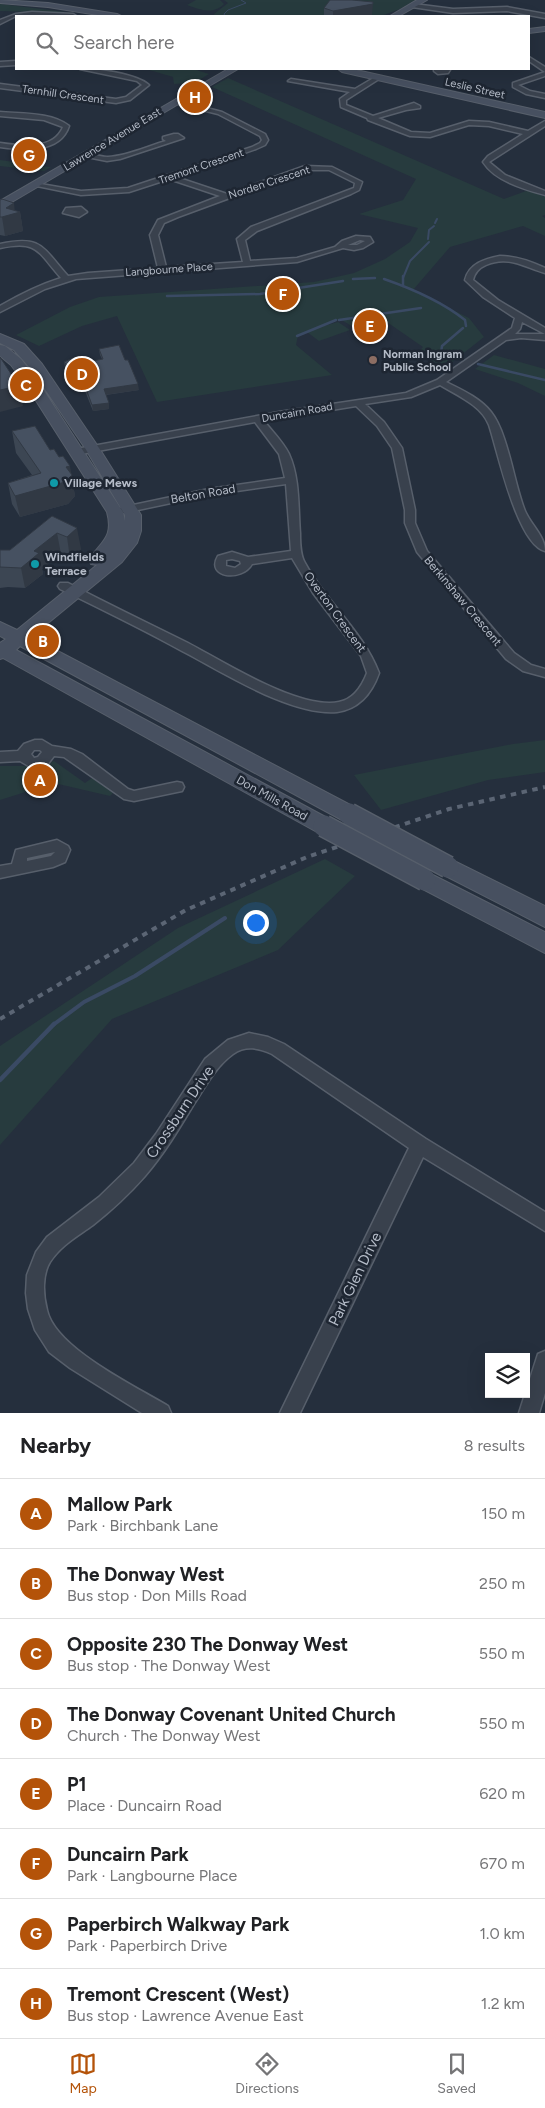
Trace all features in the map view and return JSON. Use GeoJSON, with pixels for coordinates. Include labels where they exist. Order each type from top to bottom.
{"type":"FeatureCollection","features":[{"type":"Feature","properties":{"kind":"main road"},"geometry":{"type":"LineString","coordinates":[[401,14],[423,0]]}},
{"type":"Feature","properties":{"kind":"main road"},"geometry":{"type":"LineString","coordinates":[[0,1],[58,6],[111,15]]}},
{"type":"Feature","properties":{"kind":"main road"},"geometry":{"type":"LineString","coordinates":[[530,31],[545,29]]}},
{"type":"Feature","properties":{"kind":"main road","name":"Leslie Street"},"geometry":{"type":"LineString","coordinates":[[347,70],[545,115]]}},
{"type":"Feature","properties":{"kind":"main road","name":"Lawrence Avenue East"},"geometry":{"type":"LineString","coordinates":[[35,185],[227,71]]}},
{"type":"Feature","properties":{"kind":"main road"},"geometry":{"type":"LineString","coordinates":[[0,338],[19,347],[32,361],[92,448],[122,510]]}},
{"type":"Feature","properties":{"kind":"main road"},"geometry":{"type":"LineString","coordinates":[[18,365],[32,361]]}},
{"type":"Feature","properties":{"kind":"main road"},"geometry":{"type":"LineString","coordinates":[[4,641],[69,589],[116,558],[129,543],[133,531],[133,515],[122,510],[76,452]]}},
{"type":"Feature","properties":{"kind":"main road","name":"Don Mills Road"},"geometry":{"type":"LineString","coordinates":[[4,641],[349,814],[545,917]]}},
{"type":"Feature","properties":{"kind":"main road","name":"Don Mills Road"},"geometry":{"type":"LineString","coordinates":[[4,641],[324,826],[545,943]]}},
{"type":"Feature","properties":{"kind":"street"},"geometry":{"type":"LineString","coordinates":[[414,6],[453,11],[507,10],[545,16]]}},
{"type":"Feature","properties":{"kind":"street"},"geometry":{"type":"LineString","coordinates":[[24,15],[52,15]]}},
{"type":"Feature","properties":{"kind":"street"},"geometry":{"type":"LineString","coordinates":[[0,22],[15,16]]}},
{"type":"Feature","properties":{"kind":"street"},"geometry":{"type":"LineString","coordinates":[[530,60],[545,70]]}},
{"type":"Feature","properties":{"kind":"street"},"geometry":{"type":"LineString","coordinates":[[0,64],[15,63]]}},
{"type":"Feature","properties":{"kind":"street","name":"Ternhill Crescent"},"geometry":{"type":"LineString","coordinates":[[0,86],[116,101],[128,99],[146,85],[139,80],[88,70]]}},
{"type":"Feature","properties":{"kind":"street"},"geometry":{"type":"LineString","coordinates":[[436,70],[442,73],[448,70]]}},
{"type":"Feature","properties":{"kind":"street"},"geometry":{"type":"LineString","coordinates":[[545,74],[515,84],[516,87],[522,90],[545,96]]}},
{"type":"Feature","properties":{"kind":"street"},"geometry":{"type":"LineString","coordinates":[[380,77],[342,99],[343,106],[370,119],[410,134],[435,134],[470,123],[490,124],[530,132]]}},
{"type":"Feature","properties":{"kind":"street"},"geometry":{"type":"LineString","coordinates":[[290,80],[354,91]]}},
{"type":"Feature","properties":{"kind":"street","name":"Tremont Crescent"},"geometry":{"type":"LineString","coordinates":[[35,185],[81,193],[130,190],[254,148],[263,144],[266,140],[263,135],[220,113],[176,102]]}},
{"type":"Feature","properties":{"kind":"street"},"geometry":{"type":"LineString","coordinates":[[370,119],[405,108]]}},
{"type":"Feature","properties":{"kind":"street"},"geometry":{"type":"LineString","coordinates":[[0,114],[62,123],[66,126],[66,130],[52,142],[40,147],[23,148],[0,145]]}},
{"type":"Feature","properties":{"kind":"street"},"geometry":{"type":"LineString","coordinates":[[545,123],[490,157],[486,162],[490,170],[545,193]]}},
{"type":"Feature","properties":{"kind":"street"},"geometry":{"type":"LineString","coordinates":[[85,156],[107,159],[120,157],[170,140]]}},
{"type":"Feature","properties":{"kind":"street","name":"Norden Crescent"},"geometry":{"type":"LineString","coordinates":[[163,270],[154,239],[155,232],[162,222],[183,211],[309,167],[325,167],[338,170],[356,179],[360,184],[357,189],[349,193],[250,231],[241,239],[247,263]]}},
{"type":"Feature","properties":{"kind":"street"},"geometry":{"type":"LineString","coordinates":[[170,176],[226,196]]}},
{"type":"Feature","properties":{"kind":"street"},"geometry":{"type":"LineString","coordinates":[[530,187],[540,184]]}},
{"type":"Feature","properties":{"kind":"street","name":"Lawrence Avenue East"},"geometry":{"type":"LineString","coordinates":[[0,206],[35,185]]}},
{"type":"Feature","properties":{"kind":"street"},"geometry":{"type":"LineString","coordinates":[[74,209],[81,193]]}},
{"type":"Feature","properties":{"kind":"street"},"geometry":{"type":"LineString","coordinates":[[0,246],[19,242],[36,245],[65,278]]}},
{"type":"Feature","properties":{"kind":"street","name":"Langbourne Place"},"geometry":{"type":"LineString","coordinates":[[0,310],[32,290],[65,278],[297,260],[344,246]]}},
{"type":"Feature","properties":{"kind":"street"},"geometry":{"type":"LineString","coordinates":[[545,270],[520,260],[502,258],[482,263],[472,271],[469,280],[479,291],[545,331]]}},
{"type":"Feature","properties":{"kind":"street","name":"Duncairn Road"},"geometry":{"type":"LineString","coordinates":[[76,452],[408,394],[440,382],[473,360],[516,329],[520,317]]}},
{"type":"Feature","properties":{"kind":"street","name":"Duncairn Road"},"geometry":{"type":"LineString","coordinates":[[504,338],[521,335],[545,337]]}},
{"type":"Feature","properties":{"kind":"street"},"geometry":{"type":"LineString","coordinates":[[0,349],[18,365],[76,452]]}},
{"type":"Feature","properties":{"kind":"street"},"geometry":{"type":"LineString","coordinates":[[440,382],[480,406],[490,416],[506,463],[520,514],[529,530],[545,548]]}},
{"type":"Feature","properties":{"kind":"street","name":"Berkinshaw Crescent"},"geometry":{"type":"LineString","coordinates":[[358,403],[381,424],[397,448],[410,510],[410,523],[422,552],[510,656],[527,668],[545,673]]}},
{"type":"Feature","properties":{"kind":"street","name":"Overton Crescent"},"geometry":{"type":"LineString","coordinates":[[69,589],[282,696],[318,706],[337,707],[357,700],[365,691],[373,673],[366,655],[317,590],[298,561],[292,480],[284,454],[258,419]]}},
{"type":"Feature","properties":{"kind":"street","name":"Belton Road"},"geometry":{"type":"LineString","coordinates":[[122,510],[209,492],[292,480]]}},
{"type":"Feature","properties":{"kind":"street"},"geometry":{"type":"LineString","coordinates":[[246,562],[296,554]]}},
{"type":"Feature","properties":{"kind":"street"},"geometry":{"type":"LineString","coordinates":[[0,757],[24,756],[28,761],[38,762],[46,759],[48,750],[66,752],[77,758],[124,794],[134,796],[177,787]]}},
{"type":"Feature","properties":{"kind":"street"},"geometry":{"type":"LineString","coordinates":[[0,872],[18,867]]}},
{"type":"Feature","properties":{"kind":"street","name":"Crossburn Drive"},"geometry":{"type":"LineString","coordinates":[[161,1413],[76,1363],[57,1348],[47,1333],[36,1309],[34,1284],[37,1268],[50,1246],[92,1215],[141,1168],[156,1148],[199,1080],[221,1053],[242,1040],[270,1045],[420,1145],[545,1222]]}},
{"type":"Feature","properties":{"kind":"street","name":"Park Glen Drive"},"geometry":{"type":"LineString","coordinates":[[290,1413],[420,1145]]}},
{"type":"Feature","properties":{"kind":"street"},"geometry":{"type":"LineString","coordinates":[[529,1413],[545,1361]]}},
{"type":"Feature","properties":{"kind":"green space"},"geometry":{"type":"Polygon","coordinates":[[[196,0],[220,0],[224,4],[215,10],[202,10],[187,5],[196,0]]]}},
{"type":"Feature","properties":{"kind":"green space"},"geometry":{"type":"Polygon","coordinates":[[[224,0],[415,0],[400,9],[384,15],[214,15],[228,3],[224,0]]]}},
{"type":"Feature","properties":{"kind":"green space"},"geometry":{"type":"Polygon","coordinates":[[[0,4],[91,15],[74,13],[0,11],[0,4]]]}},
{"type":"Feature","properties":{"kind":"green space"},"geometry":{"type":"Polygon","coordinates":[[[149,70],[196,70],[209,74],[194,83],[174,84],[173,77],[149,70]]]}},
{"type":"Feature","properties":{"kind":"green space"},"geometry":{"type":"Polygon","coordinates":[[[228,78],[504,199],[529,190],[545,197],[545,215],[542,216],[545,218],[545,236],[523,226],[450,247],[413,290],[469,318],[484,337],[446,367],[416,354],[423,347],[381,318],[355,328],[340,319],[320,327],[338,322],[350,330],[319,341],[307,332],[298,335],[296,345],[332,375],[157,402],[117,316],[82,326],[39,346],[16,335],[70,307],[99,297],[314,282],[354,273],[385,259],[410,242],[418,228],[359,214],[403,200],[416,179],[212,87],[228,78]]]}},
{"type":"Feature","properties":{"kind":"green space"},"geometry":{"type":"Polygon","coordinates":[[[24,149],[34,149],[37,166],[51,167],[44,171],[0,166],[0,160],[21,163],[24,149]]]}},
{"type":"Feature","properties":{"kind":"green space"},"geometry":{"type":"Polygon","coordinates":[[[494,355],[545,369],[545,396],[518,383],[475,369],[494,355]]]}},
{"type":"Feature","properties":{"kind":"green space"},"geometry":{"type":"Polygon","coordinates":[[[545,740],[545,772],[488,780],[381,810],[354,775],[513,744],[545,740]]]}},
{"type":"Feature","properties":{"kind":"green space"},"geometry":{"type":"Polygon","coordinates":[[[54,761],[85,783],[92,778],[113,793],[110,796],[54,783],[0,800],[0,766],[30,766],[54,761]]]}},
{"type":"Feature","properties":{"kind":"green space"},"geometry":{"type":"Polygon","coordinates":[[[325,859],[355,876],[278,950],[112,1019],[0,1145],[0,1046],[178,928],[325,859]]]}},
{"type":"Feature","properties":{"kind":"building"},"geometry":{"type":"Polygon","coordinates":[[[330,0],[352,0],[373,2],[373,4],[333,11],[324,8],[330,0]]]}},
{"type":"Feature","properties":{"kind":"building"},"geometry":{"type":"Polygon","coordinates":[[[0,200],[14,203],[6,208],[20,212],[0,217],[0,200]]]}},
{"type":"Feature","properties":{"kind":"building"},"geometry":{"type":"Polygon","coordinates":[[[119,345],[125,360],[128,360],[138,384],[104,389],[109,403],[92,405],[81,375],[70,369],[64,362],[75,357],[88,362],[103,359],[99,349],[119,345]]]}},
{"type":"Feature","properties":{"kind":"building"},"geometry":{"type":"Polygon","coordinates":[[[0,357],[19,386],[0,390],[0,357]]]}},
{"type":"Feature","properties":{"kind":"building"},"geometry":{"type":"Polygon","coordinates":[[[35,426],[50,450],[54,449],[59,457],[63,456],[70,466],[66,467],[72,475],[65,482],[15,496],[8,483],[41,473],[12,431],[35,426]]]}},
{"type":"Feature","properties":{"kind":"building"},"geometry":{"type":"Polygon","coordinates":[[[52,516],[77,528],[67,537],[57,533],[34,551],[39,553],[21,568],[0,567],[0,550],[10,550],[52,516]]]}},
{"type":"Feature","properties":{"kind":"waterway"},"geometry":{"type":"LineString","coordinates":[[224,15],[228,10],[246,3],[241,0]]}},
{"type":"Feature","properties":{"kind":"waterway"},"geometry":{"type":"LineString","coordinates":[[435,223],[437,219]]}},
{"type":"Feature","properties":{"kind":"waterway"},"geometry":{"type":"LineString","coordinates":[[428,239],[429,230],[434,226]]}},
{"type":"Feature","properties":{"kind":"waterway"},"geometry":{"type":"LineString","coordinates":[[403,278],[410,261],[429,242]]}},
{"type":"Feature","properties":{"kind":"waterway"},"geometry":{"type":"LineString","coordinates":[[353,279],[375,278]]}},
{"type":"Feature","properties":{"kind":"waterway"},"geometry":{"type":"LineString","coordinates":[[403,278],[403,286]]}},
{"type":"Feature","properties":{"kind":"waterway"},"geometry":{"type":"LineString","coordinates":[[384,279],[436,301],[465,320],[466,326]]}},
{"type":"Feature","properties":{"kind":"waterway"},"geometry":{"type":"LineString","coordinates":[[167,296],[260,294],[343,281]]}},
{"type":"Feature","properties":{"kind":"waterway"},"geometry":{"type":"LineString","coordinates":[[339,320],[421,308]]}},
{"type":"Feature","properties":{"kind":"waterway"},"geometry":{"type":"LineString","coordinates":[[297,336],[336,320]]}},
{"type":"Feature","properties":{"kind":"waterway"},"geometry":{"type":"LineString","coordinates":[[429,352],[441,353],[442,346],[463,328]]}},
{"type":"Feature","properties":{"kind":"waterway"},"geometry":{"type":"LineString","coordinates":[[444,357],[455,359]]}},
{"type":"Feature","properties":{"kind":"waterway"},"geometry":{"type":"LineString","coordinates":[[478,364],[545,380]]}},
{"type":"Feature","properties":{"kind":"waterway"},"geometry":{"type":"LineString","coordinates":[[53,1025],[84,1002],[135,976],[225,918]]}},
{"type":"Feature","properties":{"kind":"waterway"},"geometry":{"type":"LineString","coordinates":[[0,1080],[53,1025]]}},
{"type":"Feature","properties":{"kind":"railway"},"geometry":{"type":"LineString","coordinates":[[0,1019],[186,910],[307,857],[449,809],[545,787]]}},
{"type":"Feature","properties":{"kind":"place","name":"Tremont Crescent (West)"},"geometry":{"type":"Point","coordinates":[195,97]}},
{"type":"Feature","properties":{"kind":"place","name":"Paperbirch Walkway Park"},"geometry":{"type":"Point","coordinates":[29,155]}},
{"type":"Feature","properties":{"kind":"place","name":"Duncairn Park"},"geometry":{"type":"Point","coordinates":[283,294]}},
{"type":"Feature","properties":{"kind":"place","name":"P1"},"geometry":{"type":"Point","coordinates":[370,326]}},
{"type":"Feature","properties":{"kind":"place","name":"Norman Ingram Public School"},"geometry":{"type":"Point","coordinates":[373,360]}},
{"type":"Feature","properties":{"kind":"place","name":"The Donway Covenant United Church"},"geometry":{"type":"Point","coordinates":[82,374]}},
{"type":"Feature","properties":{"kind":"place","name":"Opposite 230 The Donway West"},"geometry":{"type":"Point","coordinates":[26,385]}},
{"type":"Feature","properties":{"kind":"place","name":"Village Mews"},"geometry":{"type":"Point","coordinates":[54,483]}},
{"type":"Feature","properties":{"kind":"place","name":"Windfields Terrace"},"geometry":{"type":"Point","coordinates":[35,564]}},
{"type":"Feature","properties":{"kind":"place","name":"The Donway West"},"geometry":{"type":"Point","coordinates":[43,641]}},
{"type":"Feature","properties":{"kind":"place","name":"Mallow Park"},"geometry":{"type":"Point","coordinates":[40,780]}}]}
